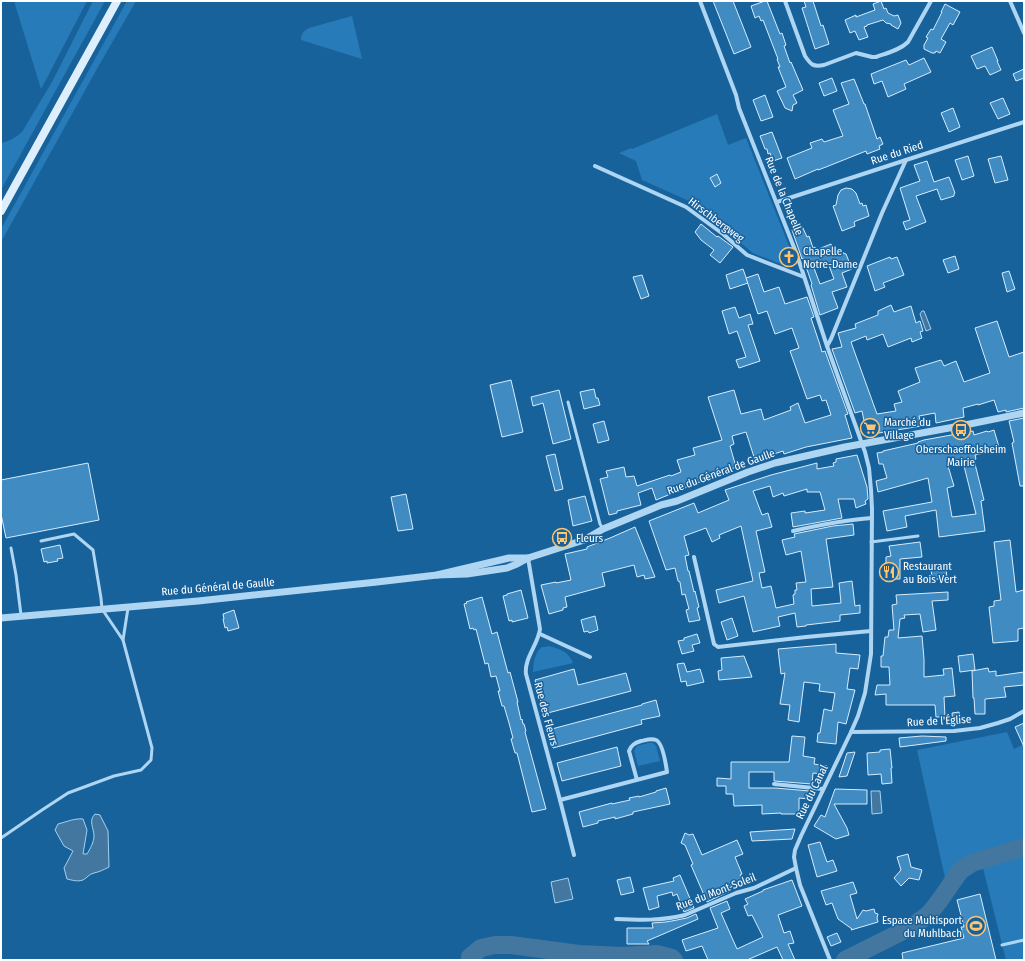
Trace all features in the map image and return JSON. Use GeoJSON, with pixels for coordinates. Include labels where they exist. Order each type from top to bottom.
{"type":"FeatureCollection","features":[{"type":"Feature","properties":{"kind":"main road"},"geometry":{"type":"LineString","coordinates":[[1,211],[117,1]]}},
{"type":"Feature","properties":{"kind":"street","name":"Rue de la Chapelle"},"geometry":{"type":"LineString","coordinates":[[700,1],[736,95],[739,108],[797,255],[827,346],[862,444]]}},
{"type":"Feature","properties":{"kind":"street"},"geometry":{"type":"LineString","coordinates":[[785,1],[805,56],[812,65],[819,66],[856,53],[876,57],[900,48],[908,42],[931,1]]}},
{"type":"Feature","properties":{"kind":"street"},"geometry":{"type":"LineString","coordinates":[[1010,1],[1022,24],[1024,33]]}},
{"type":"Feature","properties":{"kind":"street","name":"Rue du Ried"},"geometry":{"type":"LineString","coordinates":[[777,202],[1024,122]]}},
{"type":"Feature","properties":{"kind":"street"},"geometry":{"type":"LineString","coordinates":[[827,346],[832,339],[882,213],[906,160]]}},
{"type":"Feature","properties":{"kind":"street","name":"Hirschbergweg"},"geometry":{"type":"LineString","coordinates":[[595,166],[686,207],[723,234],[746,255],[804,277]]}},
{"type":"Feature","properties":{"kind":"street","name":"Rue du Général de Gaulle"},"geometry":{"type":"LineString","coordinates":[[1,618],[277,593],[436,575],[509,558],[528,558],[584,540],[603,529],[657,507],[677,502],[760,468],[792,459],[862,444],[1024,413]]}},
{"type":"Feature","properties":{"kind":"street","name":"Rue du Canal"},"geometry":{"type":"LineString","coordinates":[[830,960],[800,885],[794,858],[797,843],[851,732],[860,711],[865,693],[870,660],[872,500],[866,455],[862,444]]}},
{"type":"Feature","properties":{"kind":"street"},"geometry":{"type":"LineString","coordinates":[[793,532],[829,523],[872,518]]}},
{"type":"Feature","properties":{"kind":"street"},"geometry":{"type":"LineString","coordinates":[[694,557],[714,644],[718,647],[871,631]]}},
{"type":"Feature","properties":{"kind":"street","name":"Rue des Fleurs"},"geometry":{"type":"LineString","coordinates":[[528,558],[540,625],[540,634],[528,661],[526,670],[574,855]]}},
{"type":"Feature","properties":{"kind":"street"},"geometry":{"type":"LineString","coordinates":[[540,634],[590,657]]}},
{"type":"Feature","properties":{"kind":"street","name":"Rue de l'Église"},"geometry":{"type":"LineString","coordinates":[[851,732],[954,731],[980,728],[998,723],[1024,711]]}},
{"type":"Feature","properties":{"kind":"street"},"geometry":{"type":"LineString","coordinates":[[560,800],[637,780],[667,772],[658,740],[650,739],[634,744],[630,748],[629,751],[637,780]]}},
{"type":"Feature","properties":{"kind":"street"},"geometry":{"type":"LineString","coordinates":[[774,784],[823,789]]}},
{"type":"Feature","properties":{"kind":"street","name":"Rue du Mont Soleil"},"geometry":{"type":"LineString","coordinates":[[616,919],[657,920],[678,917],[736,893],[754,888],[796,868]]}},
{"type":"Feature","properties":{"kind":"lane"},"geometry":{"type":"LineString","coordinates":[[568,402],[600,524],[603,529]]}},
{"type":"Feature","properties":{"kind":"lane"},"geometry":{"type":"LineString","coordinates":[[1,838],[68,793],[114,776],[141,770],[151,760],[152,748],[123,640],[102,609],[93,550],[74,534],[40,541]]}},
{"type":"Feature","properties":{"kind":"lane"},"geometry":{"type":"LineString","coordinates":[[871,542],[918,536]]}},
{"type":"Feature","properties":{"kind":"lane"},"geometry":{"type":"LineString","coordinates":[[11,548],[22,616]]}},
{"type":"Feature","properties":{"kind":"lane"},"geometry":{"type":"LineString","coordinates":[[123,640],[128,607]]}},
{"type":"Feature","properties":{"kind":"lane"},"geometry":{"type":"LineString","coordinates":[[1002,945],[1024,940]]}},
{"type":"Feature","properties":{"kind":"shaded area"},"geometry":{"type":"Polygon","coordinates":[[[14,1],[87,1],[41,89],[14,1]]]}},
{"type":"Feature","properties":{"kind":"shaded area"},"geometry":{"type":"Polygon","coordinates":[[[93,1],[105,1],[1,190],[1,143],[12,139],[22,132],[52,82],[93,1]]]}},
{"type":"Feature","properties":{"kind":"shaded area"},"geometry":{"type":"Polygon","coordinates":[[[127,1],[136,1],[1,242],[1,229],[127,1]]]}},
{"type":"Feature","properties":{"kind":"shaded area"},"geometry":{"type":"Polygon","coordinates":[[[352,16],[362,59],[301,40],[303,32],[309,28],[352,16]]]}},
{"type":"Feature","properties":{"kind":"shaded area"},"geometry":{"type":"Polygon","coordinates":[[[717,114],[728,145],[746,138],[791,251],[784,253],[787,263],[783,265],[753,253],[689,201],[642,180],[636,161],[619,153],[717,114]]]}},
{"type":"Feature","properties":{"kind":"shaded area"},"geometry":{"type":"Polygon","coordinates":[[[924,311],[931,329],[926,331],[920,314],[924,311]]]}},
{"type":"Feature","properties":{"kind":"shaded area"},"geometry":{"type":"Polygon","coordinates":[[[549,646],[564,652],[569,656],[573,663],[533,672],[536,655],[542,647],[549,646]]]}},
{"type":"Feature","properties":{"kind":"shaded area"},"geometry":{"type":"Polygon","coordinates":[[[1007,732],[1014,749],[1024,744],[1024,960],[1006,960],[983,868],[945,878],[917,750],[1007,732]]]}},
{"type":"Feature","properties":{"kind":"shaded area"},"geometry":{"type":"Polygon","coordinates":[[[653,743],[656,746],[660,761],[638,766],[634,751],[637,746],[653,743]]]}},
{"type":"Feature","properties":{"kind":"shaded area"},"geometry":{"type":"Polygon","coordinates":[[[871,791],[880,791],[882,813],[872,814],[871,791]]]}},
{"type":"Feature","properties":{"kind":"shaded area"},"geometry":{"type":"Polygon","coordinates":[[[95,814],[100,815],[108,831],[109,867],[91,874],[83,880],[77,881],[67,879],[64,868],[73,851],[64,846],[55,830],[58,824],[83,819],[87,830],[83,854],[87,854],[94,838],[92,819],[95,814]]]}},
{"type":"Feature","properties":{"kind":"shaded area"},"geometry":{"type":"Polygon","coordinates":[[[568,878],[573,899],[555,903],[551,882],[568,878]]]}},
{"type":"Feature","properties":{"kind":"building"},"geometry":{"type":"Polygon","coordinates":[[[713,1],[733,1],[751,47],[734,54],[713,1]]]}},
{"type":"Feature","properties":{"kind":"building"},"geometry":{"type":"Polygon","coordinates":[[[767,1],[780,34],[782,33],[786,45],[784,46],[790,63],[791,62],[803,90],[793,95],[797,103],[793,105],[792,111],[785,108],[777,91],[786,87],[778,67],[780,67],[778,59],[763,20],[761,21],[759,16],[755,18],[751,6],[767,1]]]}},
{"type":"Feature","properties":{"kind":"building"},"geometry":{"type":"Polygon","coordinates":[[[804,1],[813,1],[821,26],[823,25],[829,44],[815,49],[802,8],[806,7],[804,1]]]}},
{"type":"Feature","properties":{"kind":"building"},"geometry":{"type":"Polygon","coordinates":[[[881,1],[884,9],[886,8],[888,13],[894,16],[898,15],[901,23],[898,29],[883,20],[864,27],[868,37],[859,40],[855,31],[850,33],[845,20],[856,15],[856,17],[875,10],[873,4],[881,1]]]}},
{"type":"Feature","properties":{"kind":"building"},"geometry":{"type":"Polygon","coordinates":[[[945,4],[960,12],[953,25],[950,23],[941,39],[946,42],[940,53],[936,51],[935,53],[932,53],[924,49],[924,45],[928,38],[926,37],[931,29],[933,30],[945,4]]]}},
{"type":"Feature","properties":{"kind":"building"},"geometry":{"type":"Polygon","coordinates":[[[992,47],[1001,70],[990,75],[985,66],[977,69],[971,56],[992,47]]]}},
{"type":"Feature","properties":{"kind":"building"},"geometry":{"type":"Polygon","coordinates":[[[924,58],[931,72],[904,84],[906,89],[888,97],[882,81],[874,84],[871,74],[906,60],[909,65],[924,58]]]}},
{"type":"Feature","properties":{"kind":"building"},"geometry":{"type":"Polygon","coordinates":[[[1024,69],[1024,78],[1016,81],[1013,74],[1024,69]]]}},
{"type":"Feature","properties":{"kind":"building"},"geometry":{"type":"Polygon","coordinates":[[[832,78],[837,91],[824,96],[819,83],[832,78]]]}},
{"type":"Feature","properties":{"kind":"building"},"geometry":{"type":"Polygon","coordinates":[[[854,79],[865,104],[877,139],[880,137],[883,144],[879,146],[880,149],[867,154],[866,151],[795,179],[787,158],[812,148],[810,143],[822,139],[824,142],[843,136],[833,110],[849,104],[841,83],[854,79]]]}},
{"type":"Feature","properties":{"kind":"building"},"geometry":{"type":"Polygon","coordinates":[[[765,95],[773,117],[761,121],[753,100],[765,95]]]}},
{"type":"Feature","properties":{"kind":"building"},"geometry":{"type":"Polygon","coordinates":[[[1003,98],[1010,114],[998,119],[990,103],[1003,98]]]}},
{"type":"Feature","properties":{"kind":"building"},"geometry":{"type":"Polygon","coordinates":[[[953,108],[960,127],[949,132],[941,113],[953,108]]]}},
{"type":"Feature","properties":{"kind":"building"},"geometry":{"type":"Polygon","coordinates":[[[772,132],[782,158],[773,161],[770,153],[768,154],[767,149],[765,149],[760,136],[772,132]]]}},
{"type":"Feature","properties":{"kind":"building"},"geometry":{"type":"Polygon","coordinates":[[[968,156],[974,176],[962,180],[955,160],[968,156]]]}},
{"type":"Feature","properties":{"kind":"building"},"geometry":{"type":"Polygon","coordinates":[[[1001,156],[1008,180],[995,183],[988,159],[1001,156]]]}},
{"type":"Feature","properties":{"kind":"building"},"geometry":{"type":"Polygon","coordinates":[[[927,161],[934,182],[949,177],[955,193],[954,196],[941,200],[937,189],[916,196],[926,222],[906,230],[903,222],[910,220],[900,188],[920,181],[914,165],[927,161]]]}},
{"type":"Feature","properties":{"kind":"building"},"geometry":{"type":"Polygon","coordinates":[[[717,174],[721,183],[715,187],[710,178],[717,174]]]}},
{"type":"Feature","properties":{"kind":"building"},"geometry":{"type":"Polygon","coordinates":[[[846,188],[852,189],[856,193],[860,204],[862,203],[863,206],[866,205],[869,216],[854,222],[855,226],[842,231],[833,206],[836,205],[838,195],[841,190],[846,188]]]}},
{"type":"Feature","properties":{"kind":"building"},"geometry":{"type":"Polygon","coordinates":[[[701,224],[717,237],[718,236],[733,247],[720,263],[710,255],[714,250],[701,240],[695,232],[701,224]]]}},
{"type":"Feature","properties":{"kind":"building"},"geometry":{"type":"Polygon","coordinates":[[[802,226],[807,237],[809,236],[813,248],[815,247],[816,250],[831,244],[835,254],[841,252],[846,254],[852,269],[842,273],[847,287],[832,292],[838,308],[820,315],[811,285],[812,284],[792,230],[802,226]],[[828,263],[814,268],[820,284],[834,279],[828,263]]]}},
{"type":"Feature","properties":{"kind":"building","name":"Chapelle Notre-Dame"},"geometry":{"type":"Polygon","coordinates":[[[791,250],[795,261],[787,263],[784,253],[791,250]]]}},
{"type":"Feature","properties":{"kind":"building"},"geometry":{"type":"Polygon","coordinates":[[[955,256],[959,269],[948,273],[943,260],[955,256]]]}},
{"type":"Feature","properties":{"kind":"building"},"geometry":{"type":"Polygon","coordinates":[[[890,257],[891,259],[897,257],[904,275],[883,283],[885,287],[875,291],[867,266],[890,257]]]}},
{"type":"Feature","properties":{"kind":"building"},"geometry":{"type":"Polygon","coordinates":[[[743,269],[748,283],[730,289],[726,275],[743,269]]]}},
{"type":"Feature","properties":{"kind":"building"},"geometry":{"type":"Polygon","coordinates":[[[1009,271],[1015,289],[1007,292],[1002,273],[1009,271]]]}},
{"type":"Feature","properties":{"kind":"building"},"geometry":{"type":"Polygon","coordinates":[[[758,274],[764,292],[779,287],[785,304],[807,297],[814,317],[811,318],[822,352],[825,351],[848,414],[845,415],[852,438],[806,447],[784,454],[783,451],[768,456],[767,453],[754,457],[746,432],[732,436],[734,444],[730,446],[736,467],[656,500],[652,488],[638,493],[641,505],[617,511],[617,513],[609,515],[600,479],[608,477],[606,471],[624,467],[626,477],[634,476],[637,486],[681,472],[677,460],[695,455],[693,448],[722,440],[708,397],[734,390],[741,414],[761,409],[764,420],[791,410],[790,407],[798,403],[805,423],[831,415],[826,400],[822,401],[820,395],[807,399],[790,351],[799,348],[792,328],[775,334],[767,311],[758,314],[746,278],[758,274]]]}},
{"type":"Feature","properties":{"kind":"building"},"geometry":{"type":"Polygon","coordinates":[[[642,275],[649,296],[641,299],[633,277],[642,275]]]}},
{"type":"Feature","properties":{"kind":"building"},"geometry":{"type":"Polygon","coordinates":[[[891,305],[894,312],[911,306],[916,323],[920,321],[923,331],[920,332],[922,338],[912,342],[911,338],[888,347],[883,334],[867,340],[866,336],[851,342],[877,414],[896,411],[894,404],[902,402],[898,391],[920,382],[915,368],[941,360],[944,366],[956,361],[964,382],[990,373],[975,328],[997,321],[1009,357],[1024,352],[1024,408],[1006,412],[1006,410],[998,412],[994,400],[963,408],[964,417],[936,423],[935,413],[919,416],[921,426],[867,435],[862,411],[855,413],[832,349],[842,347],[838,333],[856,328],[855,324],[878,315],[878,311],[891,305]]]}},
{"type":"Feature","properties":{"kind":"building"},"geometry":{"type":"Polygon","coordinates":[[[735,307],[739,318],[750,314],[753,324],[748,325],[760,361],[739,368],[736,360],[746,357],[737,331],[729,334],[722,311],[735,307]]]}},
{"type":"Feature","properties":{"kind":"building"},"geometry":{"type":"Polygon","coordinates":[[[511,380],[523,432],[502,437],[490,385],[511,380]]]}},
{"type":"Feature","properties":{"kind":"building"},"geometry":{"type":"Polygon","coordinates":[[[594,389],[596,398],[598,398],[600,405],[584,409],[580,392],[594,389]]]}},
{"type":"Feature","properties":{"kind":"building"},"geometry":{"type":"Polygon","coordinates":[[[559,390],[571,439],[553,444],[543,403],[533,406],[531,397],[559,390]]]}},
{"type":"Feature","properties":{"kind":"building"},"geometry":{"type":"Polygon","coordinates":[[[1024,418],[1024,486],[1020,486],[1012,443],[1014,442],[1009,421],[1024,418]]]}},
{"type":"Feature","properties":{"kind":"building"},"geometry":{"type":"Polygon","coordinates":[[[604,421],[609,440],[598,443],[593,424],[604,421]]]}},
{"type":"Feature","properties":{"kind":"building"},"geometry":{"type":"Polygon","coordinates":[[[994,430],[999,447],[995,448],[996,450],[975,455],[976,459],[974,460],[984,500],[981,501],[985,531],[939,537],[936,510],[905,516],[907,527],[887,531],[883,511],[932,502],[928,478],[878,492],[876,481],[887,478],[883,464],[879,464],[877,453],[918,443],[924,440],[973,431],[974,435],[994,430]],[[963,462],[948,466],[954,486],[947,488],[952,517],[976,514],[963,462]]]}},
{"type":"Feature","properties":{"kind":"building"},"geometry":{"type":"Polygon","coordinates":[[[555,454],[563,489],[555,491],[546,456],[555,454]]]}},
{"type":"Feature","properties":{"kind":"building"},"geometry":{"type":"Polygon","coordinates":[[[857,455],[867,487],[868,499],[865,501],[866,504],[856,508],[854,499],[838,499],[842,518],[793,527],[791,513],[805,511],[805,513],[825,510],[820,492],[807,492],[807,489],[784,496],[783,493],[773,497],[770,486],[753,491],[762,515],[768,513],[772,527],[756,531],[765,572],[759,573],[762,588],[771,586],[776,608],[794,604],[793,595],[795,594],[795,590],[797,590],[796,583],[806,582],[801,551],[786,555],[782,540],[795,537],[794,534],[833,526],[853,524],[854,535],[826,539],[833,587],[811,589],[812,606],[841,603],[839,583],[852,581],[855,606],[860,605],[860,613],[840,615],[840,621],[797,627],[795,613],[778,617],[780,626],[753,632],[744,596],[719,603],[716,590],[753,581],[741,526],[719,535],[720,538],[712,542],[706,528],[684,536],[689,555],[685,556],[699,607],[697,608],[700,620],[689,622],[686,610],[689,609],[685,594],[682,595],[680,582],[678,581],[675,568],[666,570],[649,521],[694,503],[698,513],[729,500],[725,490],[771,475],[817,463],[817,469],[834,466],[833,463],[836,462],[836,459],[857,455]]]}},
{"type":"Feature","properties":{"kind":"building"},"geometry":{"type":"Polygon","coordinates":[[[88,463],[99,520],[6,538],[1,514],[1,480],[88,463]]]}},
{"type":"Feature","properties":{"kind":"building"},"geometry":{"type":"Polygon","coordinates":[[[406,494],[413,529],[398,531],[391,497],[406,494]]]}},
{"type":"Feature","properties":{"kind":"building"},"geometry":{"type":"Polygon","coordinates":[[[585,496],[592,521],[573,526],[568,500],[585,496]]]}},
{"type":"Feature","properties":{"kind":"building"},"geometry":{"type":"Polygon","coordinates":[[[635,527],[655,577],[645,579],[644,575],[637,577],[634,565],[602,573],[605,586],[565,597],[567,607],[563,608],[563,610],[549,614],[541,585],[571,580],[565,554],[587,549],[587,547],[635,527]]]}},
{"type":"Feature","properties":{"kind":"building"},"geometry":{"type":"Polygon","coordinates":[[[1010,540],[1016,592],[1024,590],[1024,628],[1018,629],[1018,641],[993,643],[989,607],[994,606],[994,601],[1001,600],[994,542],[1010,540]]]}},
{"type":"Feature","properties":{"kind":"building"},"geometry":{"type":"Polygon","coordinates":[[[920,542],[922,557],[900,559],[900,579],[886,579],[886,557],[891,556],[889,546],[920,542]]]}},
{"type":"Feature","properties":{"kind":"building"},"geometry":{"type":"Polygon","coordinates":[[[60,545],[63,558],[57,559],[58,561],[47,563],[47,561],[44,562],[41,549],[60,545]]]}},
{"type":"Feature","properties":{"kind":"building"},"geometry":{"type":"Polygon","coordinates":[[[946,567],[947,579],[932,579],[931,568],[946,567]]]}},
{"type":"Feature","properties":{"kind":"building"},"geometry":{"type":"Polygon","coordinates":[[[521,590],[528,618],[512,622],[512,620],[509,621],[503,596],[521,590]]]}},
{"type":"Feature","properties":{"kind":"building"},"geometry":{"type":"Polygon","coordinates":[[[948,592],[948,600],[932,601],[936,630],[923,632],[920,614],[904,615],[905,618],[900,619],[898,638],[922,636],[924,677],[944,675],[943,669],[952,668],[955,696],[944,697],[945,717],[936,717],[935,705],[886,705],[886,694],[875,695],[877,685],[890,685],[889,667],[881,667],[881,656],[883,656],[885,637],[888,637],[889,630],[894,630],[892,605],[897,604],[896,595],[948,592]]]}},
{"type":"Feature","properties":{"kind":"building"},"geometry":{"type":"Polygon","coordinates":[[[482,597],[492,634],[497,632],[508,673],[510,672],[521,720],[522,719],[526,731],[525,732],[546,809],[532,812],[517,753],[515,753],[511,739],[513,738],[509,723],[498,691],[500,691],[496,676],[491,677],[488,663],[485,664],[476,629],[470,629],[464,604],[482,597]]]}},
{"type":"Feature","properties":{"kind":"building"},"geometry":{"type":"Polygon","coordinates":[[[234,610],[239,628],[228,631],[227,627],[225,628],[223,614],[234,610]]]}},
{"type":"Feature","properties":{"kind":"building"},"geometry":{"type":"Polygon","coordinates":[[[595,616],[598,630],[589,633],[588,631],[584,632],[581,620],[595,616]]]}},
{"type":"Feature","properties":{"kind":"building"},"geometry":{"type":"Polygon","coordinates":[[[732,618],[738,636],[727,640],[721,622],[732,618]]]}},
{"type":"Feature","properties":{"kind":"building"},"geometry":{"type":"Polygon","coordinates":[[[697,634],[700,643],[692,645],[694,651],[682,654],[678,641],[697,634]]]}},
{"type":"Feature","properties":{"kind":"building"},"geometry":{"type":"Polygon","coordinates":[[[836,644],[836,653],[860,655],[858,669],[850,668],[847,689],[855,690],[846,724],[838,722],[836,744],[817,742],[824,709],[832,711],[835,693],[819,691],[820,684],[804,682],[799,722],[788,720],[790,705],[780,704],[785,673],[781,674],[778,649],[836,644]]]}},
{"type":"Feature","properties":{"kind":"building"},"geometry":{"type":"Polygon","coordinates":[[[973,654],[975,670],[960,672],[958,656],[973,654]]]}},
{"type":"Feature","properties":{"kind":"building"},"geometry":{"type":"Polygon","coordinates":[[[744,656],[752,677],[719,680],[718,671],[722,670],[721,658],[744,656]]]}},
{"type":"Feature","properties":{"kind":"building"},"geometry":{"type":"Polygon","coordinates":[[[684,663],[687,672],[700,669],[704,682],[687,686],[686,681],[681,682],[677,664],[684,663]]]}},
{"type":"Feature","properties":{"kind":"building"},"geometry":{"type":"Polygon","coordinates":[[[988,668],[989,672],[996,671],[996,676],[1024,672],[1024,685],[1004,687],[1006,697],[985,699],[985,714],[975,714],[972,671],[988,668]]]}},
{"type":"Feature","properties":{"kind":"building"},"geometry":{"type":"Polygon","coordinates":[[[574,669],[578,685],[626,673],[631,691],[544,714],[535,680],[574,669]]]}},
{"type":"Feature","properties":{"kind":"building"},"geometry":{"type":"Polygon","coordinates":[[[656,700],[660,716],[641,720],[642,724],[553,748],[548,730],[656,700]]]}},
{"type":"Feature","properties":{"kind":"building"},"geometry":{"type":"Polygon","coordinates":[[[959,712],[961,722],[953,724],[952,713],[959,712]]]}},
{"type":"Feature","properties":{"kind":"building"},"geometry":{"type":"Polygon","coordinates":[[[1024,723],[1024,747],[1015,727],[1024,723]]]}},
{"type":"Feature","properties":{"kind":"building"},"geometry":{"type":"Polygon","coordinates":[[[792,736],[805,737],[803,756],[815,758],[814,764],[827,766],[823,774],[813,773],[812,784],[774,781],[774,772],[749,772],[749,788],[775,788],[810,791],[809,799],[799,798],[799,814],[762,814],[762,805],[734,806],[733,794],[726,794],[726,786],[717,786],[717,778],[731,779],[731,762],[789,762],[792,736]]]}},
{"type":"Feature","properties":{"kind":"building"},"geometry":{"type":"Polygon","coordinates":[[[922,736],[946,737],[946,741],[900,747],[899,738],[922,736]]]}},
{"type":"Feature","properties":{"kind":"building"},"geometry":{"type":"Polygon","coordinates":[[[617,747],[621,766],[562,781],[557,763],[617,747]]]}},
{"type":"Feature","properties":{"kind":"building"},"geometry":{"type":"Polygon","coordinates":[[[890,749],[892,783],[882,784],[881,774],[868,775],[867,753],[880,752],[880,750],[890,749]]]}},
{"type":"Feature","properties":{"kind":"building"},"geometry":{"type":"Polygon","coordinates":[[[855,752],[847,776],[839,777],[847,753],[855,752]]]}},
{"type":"Feature","properties":{"kind":"building"},"geometry":{"type":"Polygon","coordinates":[[[666,788],[670,804],[633,812],[633,814],[615,819],[615,817],[598,821],[598,823],[583,827],[579,812],[612,803],[630,800],[629,798],[639,797],[666,788]]]}},
{"type":"Feature","properties":{"kind":"building"},"geometry":{"type":"Polygon","coordinates":[[[835,789],[867,790],[867,804],[834,804],[847,828],[849,835],[836,839],[814,826],[821,815],[825,817],[835,789]]]}},
{"type":"Feature","properties":{"kind":"building"},"geometry":{"type":"Polygon","coordinates":[[[795,829],[792,839],[752,841],[750,832],[795,829]]]}},
{"type":"Feature","properties":{"kind":"building"},"geometry":{"type":"Polygon","coordinates":[[[685,833],[689,835],[693,834],[702,855],[737,840],[743,854],[735,857],[742,874],[740,875],[743,882],[729,888],[730,891],[707,902],[691,865],[693,864],[685,845],[681,843],[685,833]]]}},
{"type":"Feature","properties":{"kind":"building"},"geometry":{"type":"Polygon","coordinates":[[[820,842],[827,862],[833,860],[837,871],[817,877],[808,845],[820,842]]]}},
{"type":"Feature","properties":{"kind":"building"},"geometry":{"type":"Polygon","coordinates":[[[908,854],[911,867],[922,870],[919,880],[909,878],[901,886],[894,878],[901,870],[897,857],[908,854]]]}},
{"type":"Feature","properties":{"kind":"building"},"geometry":{"type":"Polygon","coordinates":[[[680,875],[694,908],[684,912],[677,894],[673,896],[672,892],[657,896],[659,907],[649,910],[643,888],[674,881],[673,878],[680,875]]]}},
{"type":"Feature","properties":{"kind":"building"},"geometry":{"type":"Polygon","coordinates":[[[630,877],[634,892],[621,895],[617,880],[630,877]]]}},
{"type":"Feature","properties":{"kind":"building"},"geometry":{"type":"Polygon","coordinates":[[[792,880],[802,906],[778,915],[784,933],[790,931],[794,943],[788,944],[795,960],[783,960],[777,947],[747,960],[708,960],[702,946],[686,951],[682,940],[718,928],[710,908],[727,901],[730,909],[721,913],[737,949],[763,937],[752,915],[748,916],[744,906],[748,904],[745,899],[763,890],[792,880]]]}},
{"type":"Feature","properties":{"kind":"building"},"geometry":{"type":"Polygon","coordinates":[[[853,882],[857,893],[850,895],[857,919],[863,910],[866,911],[874,909],[875,913],[878,914],[878,922],[851,930],[852,929],[838,919],[832,903],[826,905],[821,891],[853,882]]]}},
{"type":"Feature","properties":{"kind":"building","name":"Espace Multisport du Muhlbach"},"geometry":{"type":"Polygon","coordinates":[[[980,894],[996,960],[903,960],[902,953],[964,938],[961,927],[964,927],[957,900],[980,894]]]}},
{"type":"Feature","properties":{"kind":"building"},"geometry":{"type":"Polygon","coordinates":[[[696,914],[698,919],[647,941],[649,944],[627,944],[627,928],[653,928],[652,923],[687,918],[696,914]]]}},
{"type":"Feature","properties":{"kind":"building"},"geometry":{"type":"Polygon","coordinates":[[[837,933],[841,942],[831,946],[827,937],[837,933]]]}},
{"type":"Feature","properties":{"kind":"waterway"},"geometry":{"type":"LineString","coordinates":[[845,960],[913,926],[929,914],[960,871],[972,863],[1024,847]]}},
{"type":"Feature","properties":{"kind":"waterway"},"geometry":{"type":"LineString","coordinates":[[470,960],[470,957],[481,948],[495,945],[511,945],[579,954],[623,956],[657,954],[672,958],[674,960]]}},
{"type":"Feature","properties":{"kind":"place","name":"Chapelle Notre-Dame"},"geometry":{"type":"Point","coordinates":[789,257]}},
{"type":"Feature","properties":{"kind":"place","name":"Marché du Village"},"geometry":{"type":"Point","coordinates":[870,428]}},
{"type":"Feature","properties":{"kind":"place","name":"Oberschaeffolsheim Mairie"},"geometry":{"type":"Point","coordinates":[961,430]}},
{"type":"Feature","properties":{"kind":"place","name":"Fleurs"},"geometry":{"type":"Point","coordinates":[562,538]}},
{"type":"Feature","properties":{"kind":"place","name":"Restaurant au Bois Vert"},"geometry":{"type":"Point","coordinates":[889,572]}},
{"type":"Feature","properties":{"kind":"place","name":"Espace Multisport du Muhlbach"},"geometry":{"type":"Point","coordinates":[976,926]}}]}
